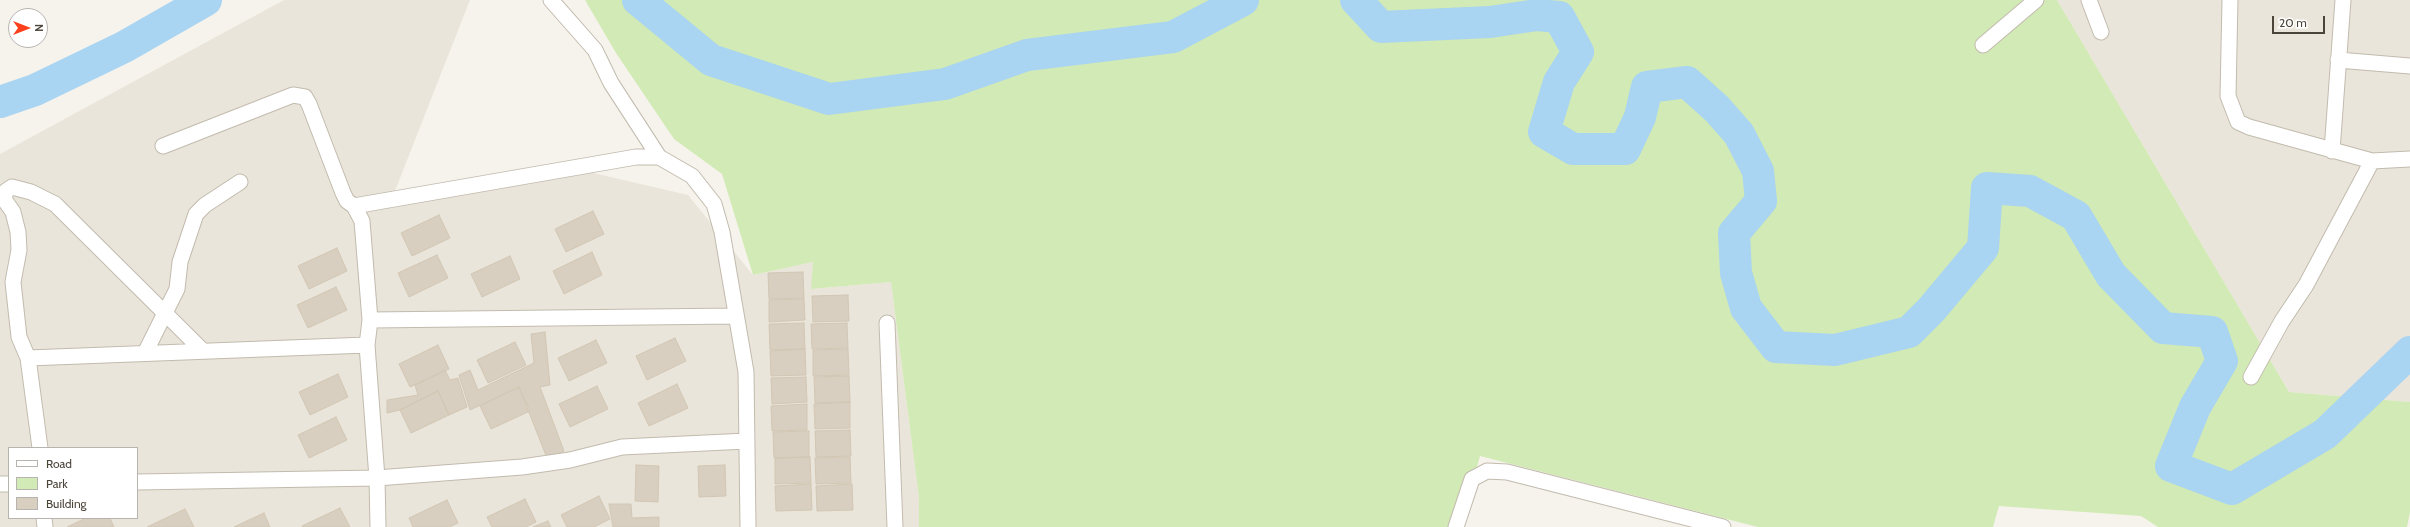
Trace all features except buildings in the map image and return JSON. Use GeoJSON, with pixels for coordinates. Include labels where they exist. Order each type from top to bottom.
{"type":"FeatureCollection","features":[{"type":"Feature","properties":{"kind":"street"},"geometry":{"type":"LineString","coordinates":[[551,0],[595,50],[611,83],[658,157],[692,176],[714,204],[722,232],[746,372],[748,527]]}},
{"type":"Feature","properties":{"kind":"street"},"geometry":{"type":"LineString","coordinates":[[1983,44],[2036,0]]}},
{"type":"Feature","properties":{"kind":"street"},"geometry":{"type":"LineString","coordinates":[[2089,0],[2101,32]]}},
{"type":"Feature","properties":{"kind":"street"},"geometry":{"type":"LineString","coordinates":[[2230,0],[2228,96],[2238,122],[2332,151],[2372,161],[2410,159]]}},
{"type":"Feature","properties":{"kind":"street"},"geometry":{"type":"LineString","coordinates":[[2332,151],[2343,0]]}},
{"type":"Feature","properties":{"kind":"street"},"geometry":{"type":"LineString","coordinates":[[2338,60],[2410,66]]}},
{"type":"Feature","properties":{"kind":"street"},"geometry":{"type":"LineString","coordinates":[[162,146],[293,95],[305,97],[343,193],[347,201],[354,206],[362,221],[370,320],[367,345],[377,478],[378,527]]}},
{"type":"Feature","properties":{"kind":"street"},"geometry":{"type":"LineString","coordinates":[[354,206],[636,157],[658,157]]}},
{"type":"Feature","properties":{"kind":"street"},"geometry":{"type":"LineString","coordinates":[[2251,377],[2282,321],[2306,285],[2372,161]]}},
{"type":"Feature","properties":{"kind":"street"},"geometry":{"type":"LineString","coordinates":[[145,353],[177,289],[180,262],[196,214],[205,205],[240,182]]}},
{"type":"Feature","properties":{"kind":"street"},"geometry":{"type":"LineString","coordinates":[[40,447],[28,358],[20,337],[13,282],[19,250],[18,232],[12,212],[4,199],[6,191],[12,187],[31,192],[55,204],[202,350]]}},
{"type":"Feature","properties":{"kind":"street"},"geometry":{"type":"LineString","coordinates":[[370,320],[736,316]]}},
{"type":"Feature","properties":{"kind":"street"},"geometry":{"type":"LineString","coordinates":[[887,323],[895,527]]}},
{"type":"Feature","properties":{"kind":"street"},"geometry":{"type":"LineString","coordinates":[[28,358],[202,350],[367,345]]}},
{"type":"Feature","properties":{"kind":"street"},"geometry":{"type":"LineString","coordinates":[[138,482],[377,478],[522,467],[570,460],[622,447],[747,440]]}},
{"type":"Feature","properties":{"kind":"street"},"geometry":{"type":"LineString","coordinates":[[1456,527],[1472,479],[1487,472],[1508,472],[1723,527]]}},
{"type":"Feature","properties":{"kind":"shaded area"},"geometry":{"type":"Polygon","coordinates":[[[284,0],[470,0],[391,201],[576,169],[688,195],[753,275],[813,262],[812,289],[891,282],[919,498],[919,527],[0,527],[0,154],[284,0]]]}},
{"type":"Feature","properties":{"kind":"shaded area"},"geometry":{"type":"Polygon","coordinates":[[[2057,0],[2410,0],[2410,402],[2289,392],[2057,0]]]}},
{"type":"Feature","properties":{"kind":"green space"},"geometry":{"type":"Polygon","coordinates":[[[585,0],[2057,0],[2289,392],[2410,402],[2410,512],[2407,527],[2158,527],[2141,516],[1999,506],[1993,527],[1758,527],[1480,456],[1460,527],[919,527],[919,498],[891,282],[811,289],[813,262],[753,275],[722,174],[674,139],[616,53],[585,0]]]}},
{"type":"Feature","properties":{"kind":"waterway"},"geometry":{"type":"LineString","coordinates":[[0,102],[35,90],[124,47],[206,0]]}},
{"type":"Feature","properties":{"kind":"waterway"},"geometry":{"type":"LineString","coordinates":[[638,0],[711,60],[829,99],[945,84],[1027,55],[1173,37],[1243,0]]}},
{"type":"Feature","properties":{"kind":"waterway"},"geometry":{"type":"LineString","coordinates":[[1356,0],[1381,27],[1490,22],[1537,15],[1559,17],[1578,52],[1559,82],[1544,132],[1573,149],[1625,149],[1640,117],[1647,87],[1687,82],[1717,109],[1739,134],[1758,171],[1761,201],[1734,233],[1736,273],[1746,308],[1776,347],[1835,350],[1909,332],[1931,310],[1983,248],[1987,188],[2030,191],[2076,216],[2111,275],[2163,328],[2212,332],[2222,361],[2195,407],[2171,466],[2232,489],[2325,434],[2410,352]]}}]}
